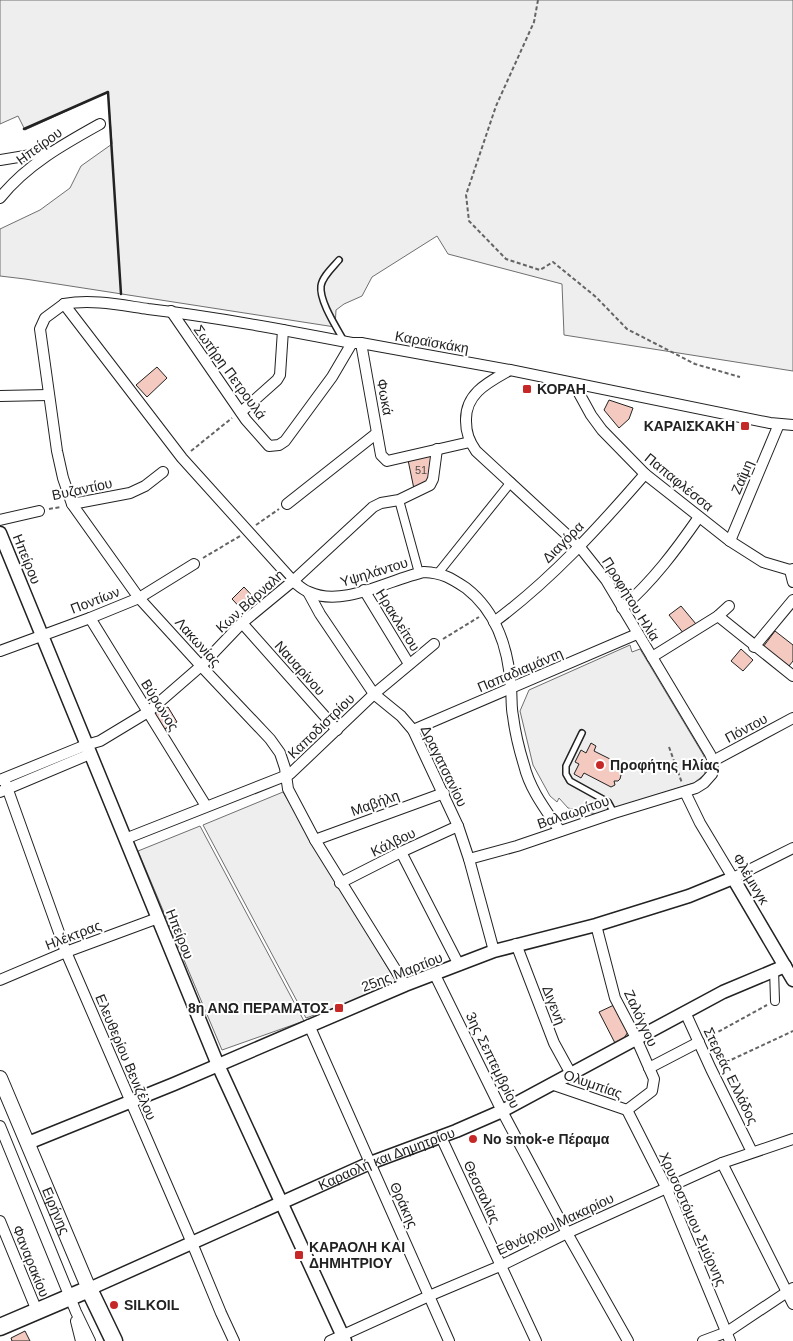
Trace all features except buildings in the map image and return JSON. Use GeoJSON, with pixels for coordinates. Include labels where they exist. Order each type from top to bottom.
{"type":"FeatureCollection","features":[{"type":"Feature","properties":{"kind":"main road","name":"Ειρήνης"},"geometry":{"type":"LineString","coordinates":[[0,1078],[89,1289],[114,1341]]}},
{"type":"Feature","properties":{"kind":"main road","name":"Καραολή και Δημητρίου"},"geometry":{"type":"LineString","coordinates":[[0,1328],[89,1289]]}},
{"type":"Feature","properties":{"kind":"street","name":"Ηπείρου"},"geometry":{"type":"LineString","coordinates":[[0,198],[8,188],[50,152],[100,124]]}},
{"type":"Feature","properties":{"kind":"street"},"geometry":{"type":"LineString","coordinates":[[0,160],[50,152]]}},
{"type":"Feature","properties":{"kind":"street","name":"Καραϊσκάκη"},"geometry":{"type":"LineString","coordinates":[[64,304],[79,301],[96,302],[283,330],[510,370],[779,424],[793,425]]}},
{"type":"Feature","properties":{"kind":"street","name":"Λακωνίας"},"geometry":{"type":"LineString","coordinates":[[64,304],[45,318],[40,330],[48,395],[63,478],[72,504],[139,598],[270,739],[280,753],[288,790],[340,883],[405,985]]}},
{"type":"Feature","properties":{"kind":"street","name":"Υψηλάντου"},"geometry":{"type":"LineString","coordinates":[[64,304],[182,458],[293,581],[308,592],[321,596],[336,597],[419,573],[439,572]]}},
{"type":"Feature","properties":{"kind":"street","name":"Σωτήρη Πετρουλά"},"geometry":{"type":"LineString","coordinates":[[171,312],[246,420],[269,446],[279,445],[288,437],[332,377],[352,342]]}},
{"type":"Feature","properties":{"kind":"street"},"geometry":{"type":"LineString","coordinates":[[241,412],[277,380],[280,375],[283,330]]}},
{"type":"Feature","properties":{"kind":"street","name":"Φωκά"},"geometry":{"type":"LineString","coordinates":[[352,342],[377,433],[381,456],[387,461],[437,449]]}},
{"type":"Feature","properties":{"kind":"street"},"geometry":{"type":"LineString","coordinates":[[437,449],[470,442],[466,430],[467,406],[474,394],[510,370]]}},
{"type":"Feature","properties":{"kind":"street","name":"Παπαφλέσσα"},"geometry":{"type":"LineString","coordinates":[[574,384],[591,415],[602,430],[645,474],[730,541],[763,562],[791,569]]}},
{"type":"Feature","properties":{"kind":"street"},"geometry":{"type":"LineString","coordinates":[[0,396],[48,395]]}},
{"type":"Feature","properties":{"kind":"street","name":"Ζαΐμη"},"geometry":{"type":"LineString","coordinates":[[730,541],[779,424]]}},
{"type":"Feature","properties":{"kind":"street"},"geometry":{"type":"LineString","coordinates":[[287,504],[377,433]]}},
{"type":"Feature","properties":{"kind":"street","name":"Προφήτου Ηλία"},"geometry":{"type":"LineString","coordinates":[[470,442],[476,451],[579,546],[606,580],[713,761]]}},
{"type":"Feature","properties":{"kind":"street","name":"Κων.Βάρναλη"},"geometry":{"type":"LineString","coordinates":[[3,785],[88,750],[148,712],[201,666],[242,623],[293,581],[373,507],[381,502],[399,500],[430,485],[433,479],[437,449]]}},
{"type":"Feature","properties":{"kind":"street","name":"Βυζαντίου"},"geometry":{"type":"LineString","coordinates":[[72,504],[130,493],[145,486],[164,472]]}},
{"type":"Feature","properties":{"kind":"street","name":"Διαγόρα"},"geometry":{"type":"LineString","coordinates":[[494,622],[518,604],[579,546],[645,474]]}},
{"type":"Feature","properties":{"kind":"street"},"geometry":{"type":"LineString","coordinates":[[511,482],[439,572],[450,577],[476,596],[489,611],[506,654],[511,689],[512,715],[528,779],[539,800],[560,831]]}},
{"type":"Feature","properties":{"kind":"street"},"geometry":{"type":"LineString","coordinates":[[399,500],[419,573]]}},
{"type":"Feature","properties":{"kind":"street","name":"Βυζαντίου"},"geometry":{"type":"LineString","coordinates":[[0,520],[39,511]]}},
{"type":"Feature","properties":{"kind":"street"},"geometry":{"type":"LineString","coordinates":[[622,608],[654,578],[699,517]]}},
{"type":"Feature","properties":{"kind":"street","name":"Ηπείρου"},"geometry":{"type":"LineString","coordinates":[[0,533],[218,1065],[283,1202],[344,1338]]}},
{"type":"Feature","properties":{"kind":"street","name":"Ποντίων"},"geometry":{"type":"LineString","coordinates":[[0,651],[139,598],[194,564]]}},
{"type":"Feature","properties":{"kind":"street"},"geometry":{"type":"LineString","coordinates":[[791,569],[793,582]]}},
{"type":"Feature","properties":{"kind":"street","name":"Ηρακλείτου"},"geometry":{"type":"LineString","coordinates":[[364,590],[409,664]]}},
{"type":"Feature","properties":{"kind":"street","name":"Δραγατσανίου"},"geometry":{"type":"LineString","coordinates":[[308,592],[320,614],[374,694],[401,716],[413,730],[458,826],[494,951]]}},
{"type":"Feature","properties":{"kind":"street"},"geometry":{"type":"LineString","coordinates":[[754,647],[793,600]]}},
{"type":"Feature","properties":{"kind":"street"},"geometry":{"type":"LineString","coordinates":[[652,657],[718,616],[729,606]]}},
{"type":"Feature","properties":{"kind":"street"},"geometry":{"type":"LineString","coordinates":[[718,616],[754,647],[793,676]]}},
{"type":"Feature","properties":{"kind":"street","name":"Βύρωνος"},"geometry":{"type":"LineString","coordinates":[[90,618],[206,806]]}},
{"type":"Feature","properties":{"kind":"street","name":"Ναυαρίνου"},"geometry":{"type":"LineString","coordinates":[[242,623],[337,730]]}},
{"type":"Feature","properties":{"kind":"street","name":"Παπαδιαμάντη"},"geometry":{"type":"LineString","coordinates":[[413,730],[637,634]]}},
{"type":"Feature","properties":{"kind":"street","name":"Καποδιστρίου"},"geometry":{"type":"LineString","coordinates":[[125,838],[290,774],[374,694],[434,644]]}},
{"type":"Feature","properties":{"kind":"street","name":"Πόντου"},"geometry":{"type":"LineString","coordinates":[[713,761],[793,718]]}},
{"type":"Feature","properties":{"kind":"street"},"geometry":{"type":"LineString","coordinates":[[685,792],[699,787],[708,779],[712,774],[713,761]]}},
{"type":"Feature","properties":{"kind":"street","name":"Ελευθερίου Βενιζέλου"},"geometry":{"type":"LineString","coordinates":[[3,785],[66,952],[234,1341]]}},
{"type":"Feature","properties":{"kind":"street","name":"Βαλαωρίτου"},"geometry":{"type":"LineString","coordinates":[[469,859],[517,846],[614,812],[685,792]]}},
{"type":"Feature","properties":{"kind":"street","name":"Φλέμινγκ"},"geometry":{"type":"LineString","coordinates":[[685,792],[700,823],[793,980]]}},
{"type":"Feature","properties":{"kind":"street","name":"Μαβήλη"},"geometry":{"type":"LineString","coordinates":[[315,840],[444,794]]}},
{"type":"Feature","properties":{"kind":"street","name":"Κάλβου"},"geometry":{"type":"LineString","coordinates":[[340,883],[458,826]]}},
{"type":"Feature","properties":{"kind":"street","name":"25ης Μαρτίου"},"geometry":{"type":"LineString","coordinates":[[28,1144],[405,985],[516,944],[596,925],[689,896],[733,878],[793,848]]}},
{"type":"Feature","properties":{"kind":"street"},"geometry":{"type":"LineString","coordinates":[[401,852],[459,965]]}},
{"type":"Feature","properties":{"kind":"street","name":"Ηλέκτρας"},"geometry":{"type":"LineString","coordinates":[[0,980],[66,952],[158,918]]}},
{"type":"Feature","properties":{"kind":"street","name":"Ζαλόγγου"},"geometry":{"type":"LineString","coordinates":[[596,925],[615,998],[636,1038],[654,1079],[652,1091],[627,1110]]}},
{"type":"Feature","properties":{"kind":"street","name":"Διγενή"},"geometry":{"type":"LineString","coordinates":[[516,944],[554,1043],[571,1074]]}},
{"type":"Feature","properties":{"kind":"street"},"geometry":{"type":"LineString","coordinates":[[775,1001],[784,966]]}},
{"type":"Feature","properties":{"kind":"street","name":"Καραολή και Δημητρίου"},"geometry":{"type":"LineString","coordinates":[[89,1289],[370,1163],[441,1137],[502,1110],[723,992],[784,966]]}},
{"type":"Feature","properties":{"kind":"street","name":"3ης Σεπτεμβρίου"},"geometry":{"type":"LineString","coordinates":[[435,975],[502,1110],[567,1233],[628,1341]]}},
{"type":"Feature","properties":{"kind":"street","name":"Στερεάς Ελλάδος"},"geometry":{"type":"LineString","coordinates":[[685,1012],[711,1070],[752,1152]]}},
{"type":"Feature","properties":{"kind":"street","name":"Θράκης"},"geometry":{"type":"LineString","coordinates":[[309,1025],[449,1341]]}},
{"type":"Feature","properties":{"kind":"street"},"geometry":{"type":"LineString","coordinates":[[649,1068],[699,1042]]}},
{"type":"Feature","properties":{"kind":"street","name":"Ολυμπίας"},"geometry":{"type":"LineString","coordinates":[[551,1084],[627,1110]]}},
{"type":"Feature","properties":{"kind":"street","name":"Χρυσοστόμου Σμύρνης"},"geometry":{"type":"LineString","coordinates":[[627,1110],[666,1187],[728,1336]]}},
{"type":"Feature","properties":{"kind":"street"},"geometry":{"type":"LineString","coordinates":[[0,1126],[76,1312],[90,1341]]}},
{"type":"Feature","properties":{"kind":"street","name":"Θεσσαλίας"},"geometry":{"type":"LineString","coordinates":[[441,1137],[536,1341]]}},
{"type":"Feature","properties":{"kind":"street","name":"Εθνάρχου Μακαρίου"},"geometry":{"type":"LineString","coordinates":[[330,1341],[344,1338],[429,1296],[500,1266],[666,1187],[722,1163],[793,1139]]}},
{"type":"Feature","properties":{"kind":"street"},"geometry":{"type":"LineString","coordinates":[[722,1163],[790,1290],[793,1304]]}},
{"type":"Feature","properties":{"kind":"street","name":"Φαναρακίου"},"geometry":{"type":"LineString","coordinates":[[0,1221],[37,1311]]}},
{"type":"Feature","properties":{"kind":"street"},"geometry":{"type":"LineString","coordinates":[[703,1341],[728,1336],[790,1290]]}},
{"type":"Feature","properties":{"kind":"street"},"geometry":{"type":"LineString","coordinates":[[76,1312],[77,1330],[81,1341]]}},
{"type":"Feature","properties":{"kind":"lane"},"geometry":{"type":"LineString","coordinates":[[339,260],[325,276],[320,286],[326,306],[352,342]]}},
{"type":"Feature","properties":{"kind":"lane"},"geometry":{"type":"LineString","coordinates":[[582,733],[566,766],[566,774],[570,781],[608,802],[614,812]]}},
{"type":"Feature","properties":{"kind":"path"},"geometry":{"type":"LineString","coordinates":[[538,0],[534,22],[496,106],[466,195],[469,221],[506,259],[540,270],[554,262],[596,296],[627,330],[695,364],[740,377]]}},
{"type":"Feature","properties":{"kind":"path"},"geometry":{"type":"LineString","coordinates":[[182,458],[241,412]]}},
{"type":"Feature","properties":{"kind":"path","name":"Βυζαντίου"},"geometry":{"type":"LineString","coordinates":[[39,511],[72,504]]}},
{"type":"Feature","properties":{"kind":"path"},"geometry":{"type":"LineString","coordinates":[[434,644],[489,611]]}},
{"type":"Feature","properties":{"kind":"path"},"geometry":{"type":"LineString","coordinates":[[669,747],[685,792]]}},
{"type":"Feature","properties":{"kind":"path"},"geometry":{"type":"LineString","coordinates":[[699,1042],[775,1001]]}},
{"type":"Feature","properties":{"kind":"path"},"geometry":{"type":"LineString","coordinates":[[711,1070],[793,1031]]}},
{"type":"Feature","properties":{"kind":"shaded area"},"geometry":{"type":"Polygon","coordinates":[[[0,0],[793,0],[793,371],[564,335],[562,284],[448,254],[437,236],[372,277],[362,296],[336,310],[335,327],[0,276],[0,229],[40,210],[70,188],[81,166],[112,144],[108,92],[25,130],[18,116],[0,124],[0,0]]]}},
{"type":"Feature","properties":{"kind":"shaded area"},"geometry":{"type":"Polygon","coordinates":[[[630,645],[632,652],[640,649],[704,756],[705,774],[694,783],[596,814],[568,808],[559,798],[557,802],[550,796],[533,765],[520,711],[529,690],[630,645]]]}},
{"type":"Feature","properties":{"kind":"shaded area"},"geometry":{"type":"Polygon","coordinates":[[[283,792],[398,985],[306,1018],[203,825],[283,792]]]}},
{"type":"Feature","properties":{"kind":"shaded area"},"geometry":{"type":"Polygon","coordinates":[[[200,826],[304,1021],[222,1050],[138,851],[200,826]]]}},
{"type":"Feature","properties":{"kind":"wall"},"geometry":{"type":"LineString","coordinates":[[24,129],[108,92],[121,294]]}},
{"type":"Feature","properties":{"kind":"place","name":"ΚΟΡΑΗ"},"geometry":{"type":"Point","coordinates":[527,389]}},
{"type":"Feature","properties":{"kind":"place","name":"ΚΑΡΑΙΣΚΑΚΗ"},"geometry":{"type":"Point","coordinates":[745,426]}},
{"type":"Feature","properties":{"kind":"place","name":"Προφήτης Ηλίας"},"geometry":{"type":"Point","coordinates":[600,765]}},
{"type":"Feature","properties":{"kind":"place","name":"8η ΑΝΩ ΠΕΡΑΜΑΤΟΣ"},"geometry":{"type":"Point","coordinates":[339,1008]}},
{"type":"Feature","properties":{"kind":"place","name":"No smok-e Πέραμα"},"geometry":{"type":"Point","coordinates":[473,1139]}},
{"type":"Feature","properties":{"kind":"place","name":"ΚΑΡΑΟΛΗ ΚΑΙ ΔΗΜΗΤΡΙΟΥ"},"geometry":{"type":"Point","coordinates":[299,1255]}},
{"type":"Feature","properties":{"kind":"place","name":"SILKOIL"},"geometry":{"type":"Point","coordinates":[114,1305]}}]}
